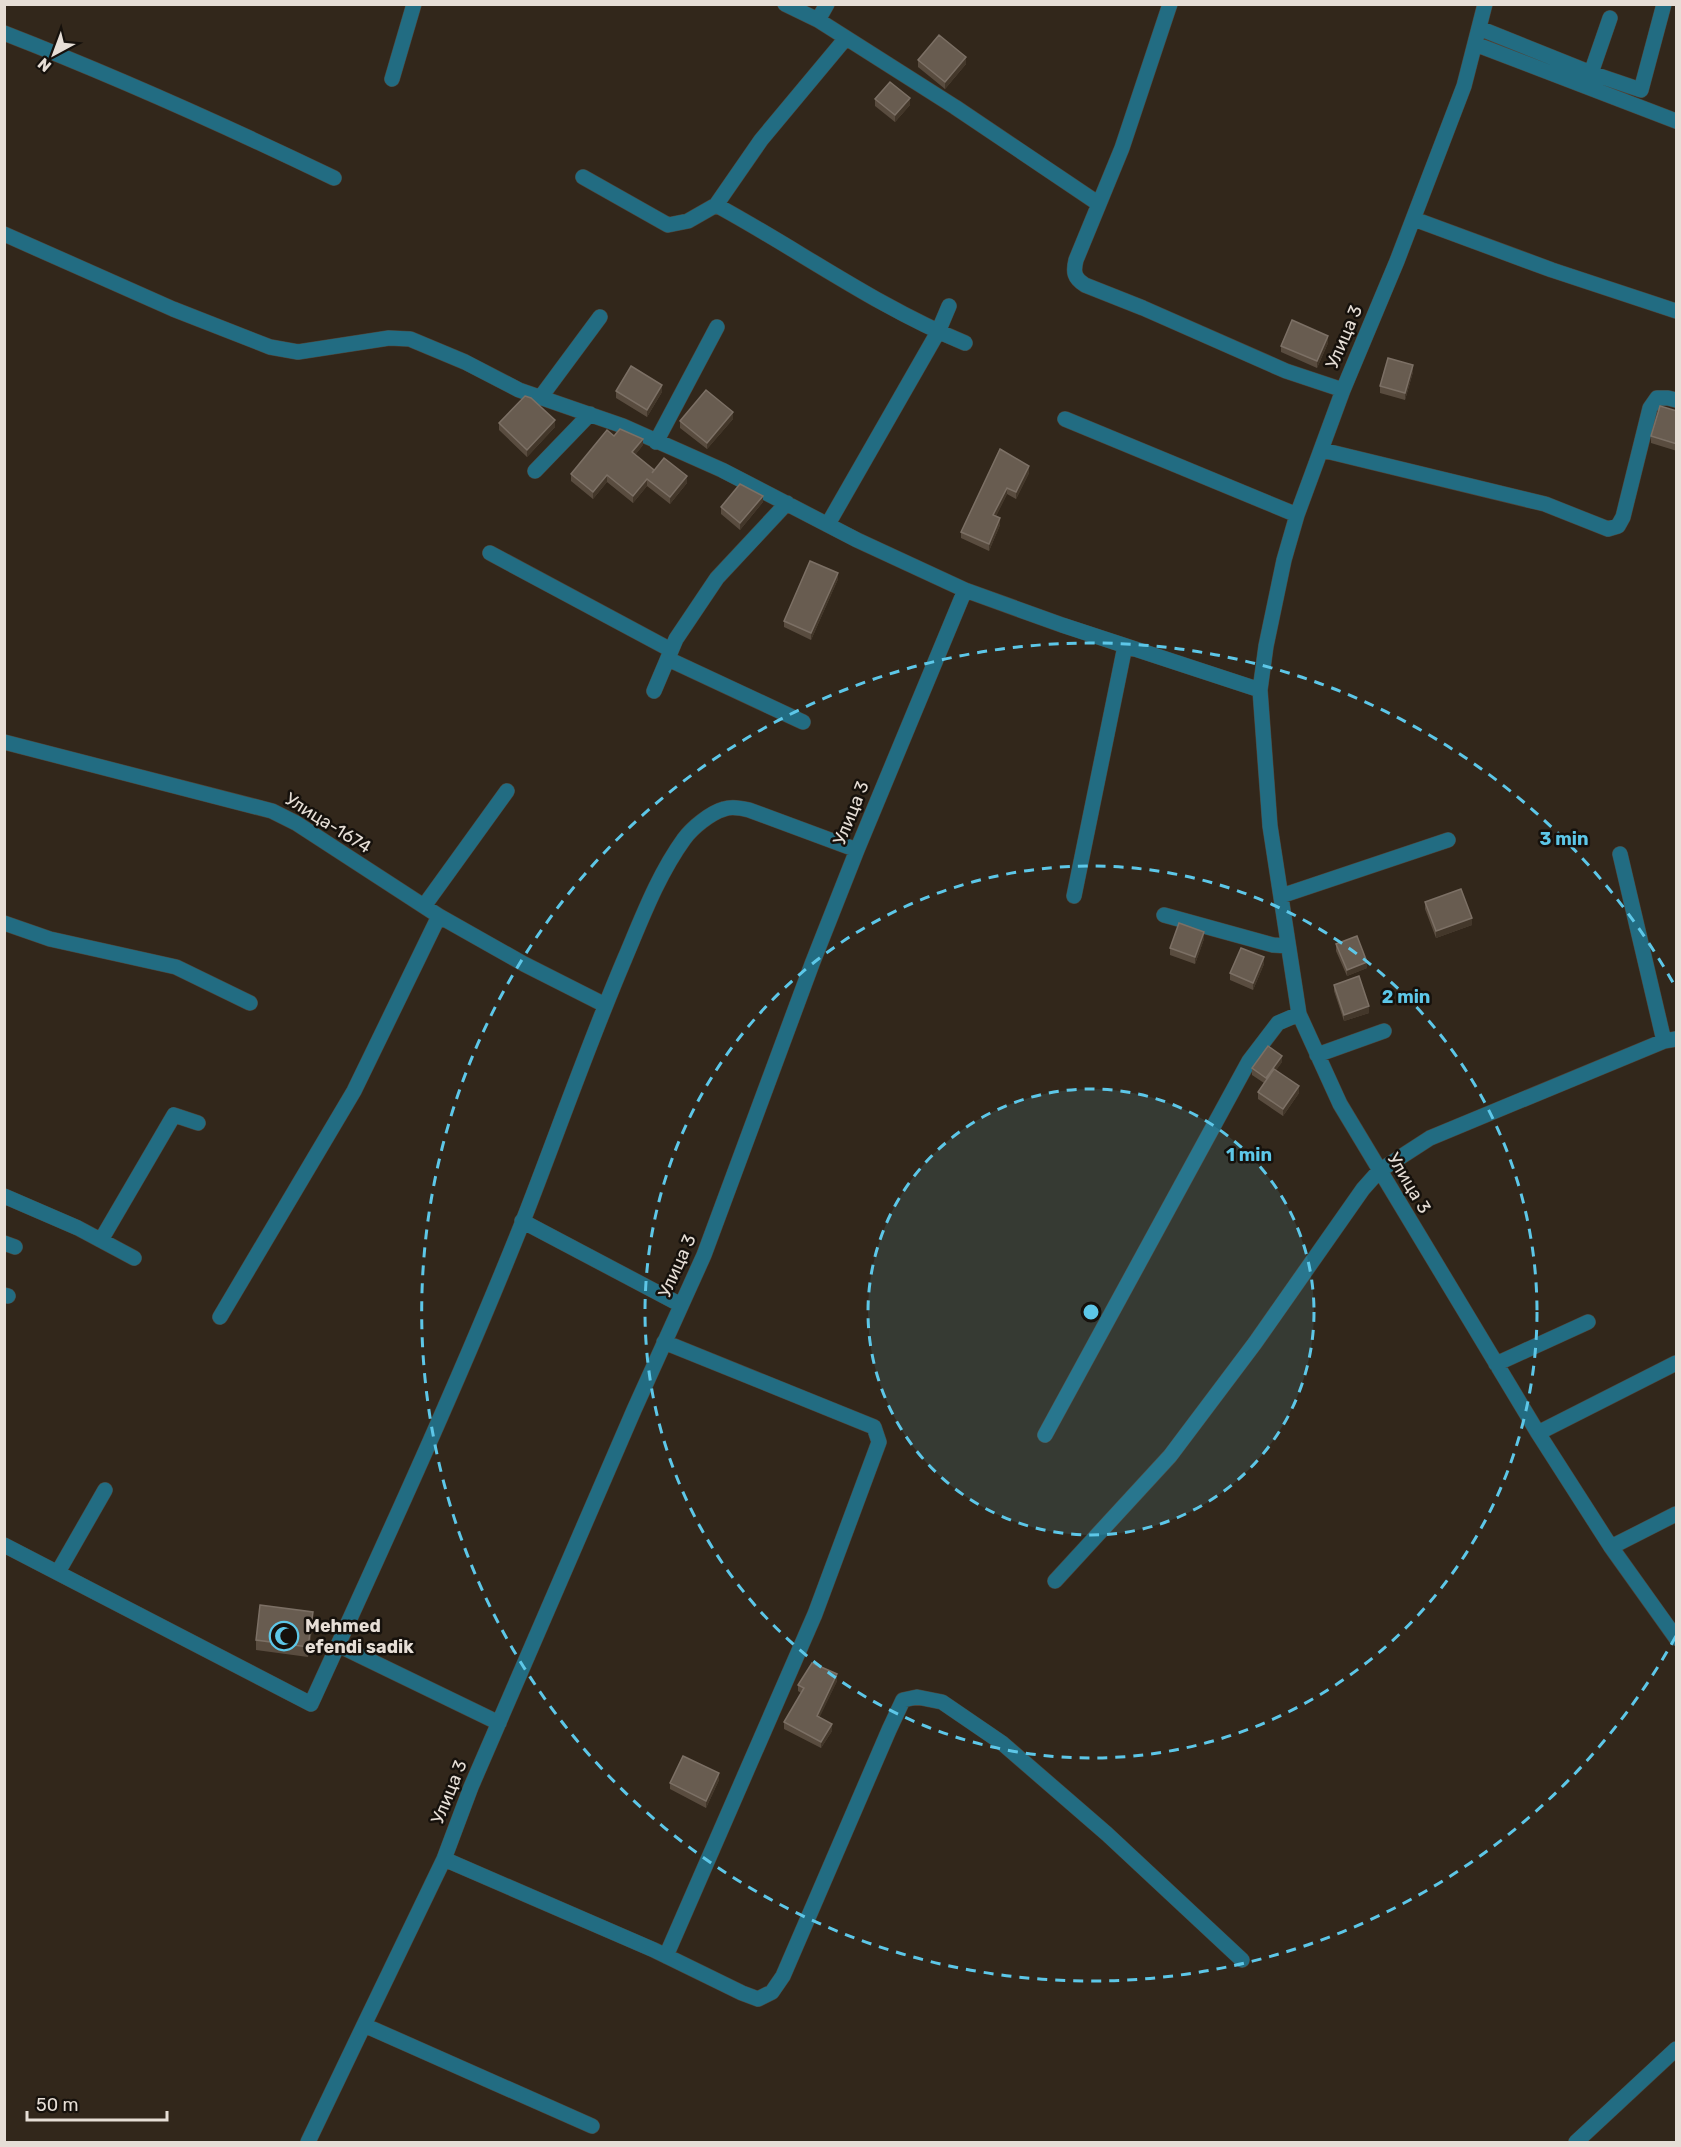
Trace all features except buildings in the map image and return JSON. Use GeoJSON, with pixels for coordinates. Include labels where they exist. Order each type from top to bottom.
{"type":"FeatureCollection","features":[{"type":"Feature","properties":{"kind":"street"},"geometry":{"type":"LineString","coordinates":[[392,79],[414,4]]}},
{"type":"Feature","properties":{"kind":"street"},"geometry":{"type":"LineString","coordinates":[[785,4],[818,20],[955,107],[1099,204]]}},
{"type":"Feature","properties":{"kind":"street"},"geometry":{"type":"LineString","coordinates":[[818,20],[827,4]]}},
{"type":"Feature","properties":{"kind":"street"},"geometry":{"type":"LineString","coordinates":[[1170,4],[1122,148],[1076,260],[1074,274],[1077,280],[1089,288],[1143,308],[1286,371],[1343,390]]}},
{"type":"Feature","properties":{"kind":"street","name":"Улица 3"},"geometry":{"type":"LineString","coordinates":[[1485,4],[1464,86],[1414,219],[1343,390],[1297,514],[1276,590],[1260,690],[1270,826],[1299,1014],[1340,1104],[1538,1433],[1611,1546],[1677,1638]]}},
{"type":"Feature","properties":{"kind":"street"},"geometry":{"type":"LineString","coordinates":[[1479,28],[1591,73],[1641,90],[1664,4]]}},
{"type":"Feature","properties":{"kind":"street"},"geometry":{"type":"LineString","coordinates":[[1591,73],[1610,18]]}},
{"type":"Feature","properties":{"kind":"street"},"geometry":{"type":"LineString","coordinates":[[4,33],[71,59],[220,124],[334,178]]}},
{"type":"Feature","properties":{"kind":"street"},"geometry":{"type":"LineString","coordinates":[[583,177],[668,225],[688,221],[716,205],[761,140],[846,38]]}},
{"type":"Feature","properties":{"kind":"street"},"geometry":{"type":"LineString","coordinates":[[1475,44],[1677,121]]}},
{"type":"Feature","properties":{"kind":"street"},"geometry":{"type":"LineString","coordinates":[[716,205],[879,301],[938,332],[965,343]]}},
{"type":"Feature","properties":{"kind":"street"},"geometry":{"type":"LineString","coordinates":[[1414,219],[1552,270],[1677,311]]}},
{"type":"Feature","properties":{"kind":"street"},"geometry":{"type":"LineString","coordinates":[[4,234],[173,309],[270,347],[298,352],[389,338],[410,339],[465,362],[519,390],[623,426],[722,470],[857,540],[965,590],[1260,690]]}},
{"type":"Feature","properties":{"kind":"street"},"geometry":{"type":"LineString","coordinates":[[828,524],[938,332],[949,306]]}},
{"type":"Feature","properties":{"kind":"street"},"geometry":{"type":"LineString","coordinates":[[540,398],[600,317]]}},
{"type":"Feature","properties":{"kind":"street"},"geometry":{"type":"LineString","coordinates":[[656,442],[717,327]]}},
{"type":"Feature","properties":{"kind":"street"},"geometry":{"type":"LineString","coordinates":[[1322,450],[1545,504],[1608,529],[1618,526],[1623,517],[1650,408],[1657,398],[1677,400]]}},
{"type":"Feature","properties":{"kind":"street"},"geometry":{"type":"LineString","coordinates":[[535,471],[590,414]]}},
{"type":"Feature","properties":{"kind":"street"},"geometry":{"type":"LineString","coordinates":[[1065,419],[1297,514]]}},
{"type":"Feature","properties":{"kind":"street"},"geometry":{"type":"LineString","coordinates":[[654,691],[676,639],[717,578],[787,503]]}},
{"type":"Feature","properties":{"kind":"street"},"geometry":{"type":"LineString","coordinates":[[489,553],[670,655],[803,722]]}},
{"type":"Feature","properties":{"kind":"street","name":"Улица 3"},"geometry":{"type":"LineString","coordinates":[[308,2142],[444,1859],[471,1787],[704,1255],[812,964],[965,590]]}},
{"type":"Feature","properties":{"kind":"street"},"geometry":{"type":"LineString","coordinates":[[1074,896],[1125,646]]}},
{"type":"Feature","properties":{"kind":"street","name":"Улица-1674"},"geometry":{"type":"LineString","coordinates":[[4,742],[272,811],[439,916],[524,964],[605,1005]]}},
{"type":"Feature","properties":{"kind":"street"},"geometry":{"type":"LineString","coordinates":[[424,906],[507,791]]}},
{"type":"Feature","properties":{"kind":"street"},"geometry":{"type":"LineString","coordinates":[[4,1545],[311,1704],[406,1496],[522,1221],[605,1005],[640,921],[664,872],[685,837],[723,809],[737,807],[857,850]]}},
{"type":"Feature","properties":{"kind":"street"},"geometry":{"type":"LineString","coordinates":[[1281,896],[1448,840]]}},
{"type":"Feature","properties":{"kind":"street"},"geometry":{"type":"LineString","coordinates":[[1055,1581],[1170,1456],[1255,1342],[1363,1189],[1379,1172],[1430,1138],[1670,1040],[1620,854]]}},
{"type":"Feature","properties":{"kind":"street"},"geometry":{"type":"LineString","coordinates":[[1164,915],[1273,945],[1288,946]]}},
{"type":"Feature","properties":{"kind":"street"},"geometry":{"type":"LineString","coordinates":[[220,1317],[354,1091],[439,916]]}},
{"type":"Feature","properties":{"kind":"street"},"geometry":{"type":"LineString","coordinates":[[4,923],[50,939],[176,967],[250,1003]]}},
{"type":"Feature","properties":{"kind":"street"},"geometry":{"type":"LineString","coordinates":[[1046,1435],[1249,1060],[1278,1023],[1299,1014]]}},
{"type":"Feature","properties":{"kind":"street"},"geometry":{"type":"LineString","coordinates":[[1317,1055],[1384,1030]]}},
{"type":"Feature","properties":{"kind":"street"},"geometry":{"type":"LineString","coordinates":[[101,1240],[174,1115],[198,1123]]}},
{"type":"Feature","properties":{"kind":"street"},"geometry":{"type":"LineString","coordinates":[[4,1196],[59,1219],[134,1258]]}},
{"type":"Feature","properties":{"kind":"street"},"geometry":{"type":"LineString","coordinates":[[522,1221],[681,1305]]}},
{"type":"Feature","properties":{"kind":"street"},"geometry":{"type":"LineString","coordinates":[[1496,1364],[1588,1322]]}},
{"type":"Feature","properties":{"kind":"street"},"geometry":{"type":"LineString","coordinates":[[664,1342],[874,1427],[879,1442],[815,1614],[666,1956]]}},
{"type":"Feature","properties":{"kind":"street"},"geometry":{"type":"LineString","coordinates":[[1538,1433],[1677,1363]]}},
{"type":"Feature","properties":{"kind":"street"},"geometry":{"type":"LineString","coordinates":[[58,1572],[105,1490]]}},
{"type":"Feature","properties":{"kind":"street"},"geometry":{"type":"LineString","coordinates":[[1611,1546],[1677,1514]]}},
{"type":"Feature","properties":{"kind":"street"},"geometry":{"type":"LineString","coordinates":[[338,1646],[499,1723]]}},
{"type":"Feature","properties":{"kind":"street"},"geometry":{"type":"LineString","coordinates":[[444,1859],[666,1956],[758,1999],[772,1992],[783,1976],[903,1700],[917,1697],[942,1702],[1002,1743],[1107,1834],[1242,1960]]}},
{"type":"Feature","properties":{"kind":"street"},"geometry":{"type":"LineString","coordinates":[[364,2025],[592,2126]]}},
{"type":"Feature","properties":{"kind":"street"},"geometry":{"type":"LineString","coordinates":[[1576,2142],[1677,2049]]}},
{"type":"Feature","properties":{"kind":"place","name":"Mehmed efendi sadik"},"geometry":{"type":"Point","coordinates":[284,1636]}}]}
